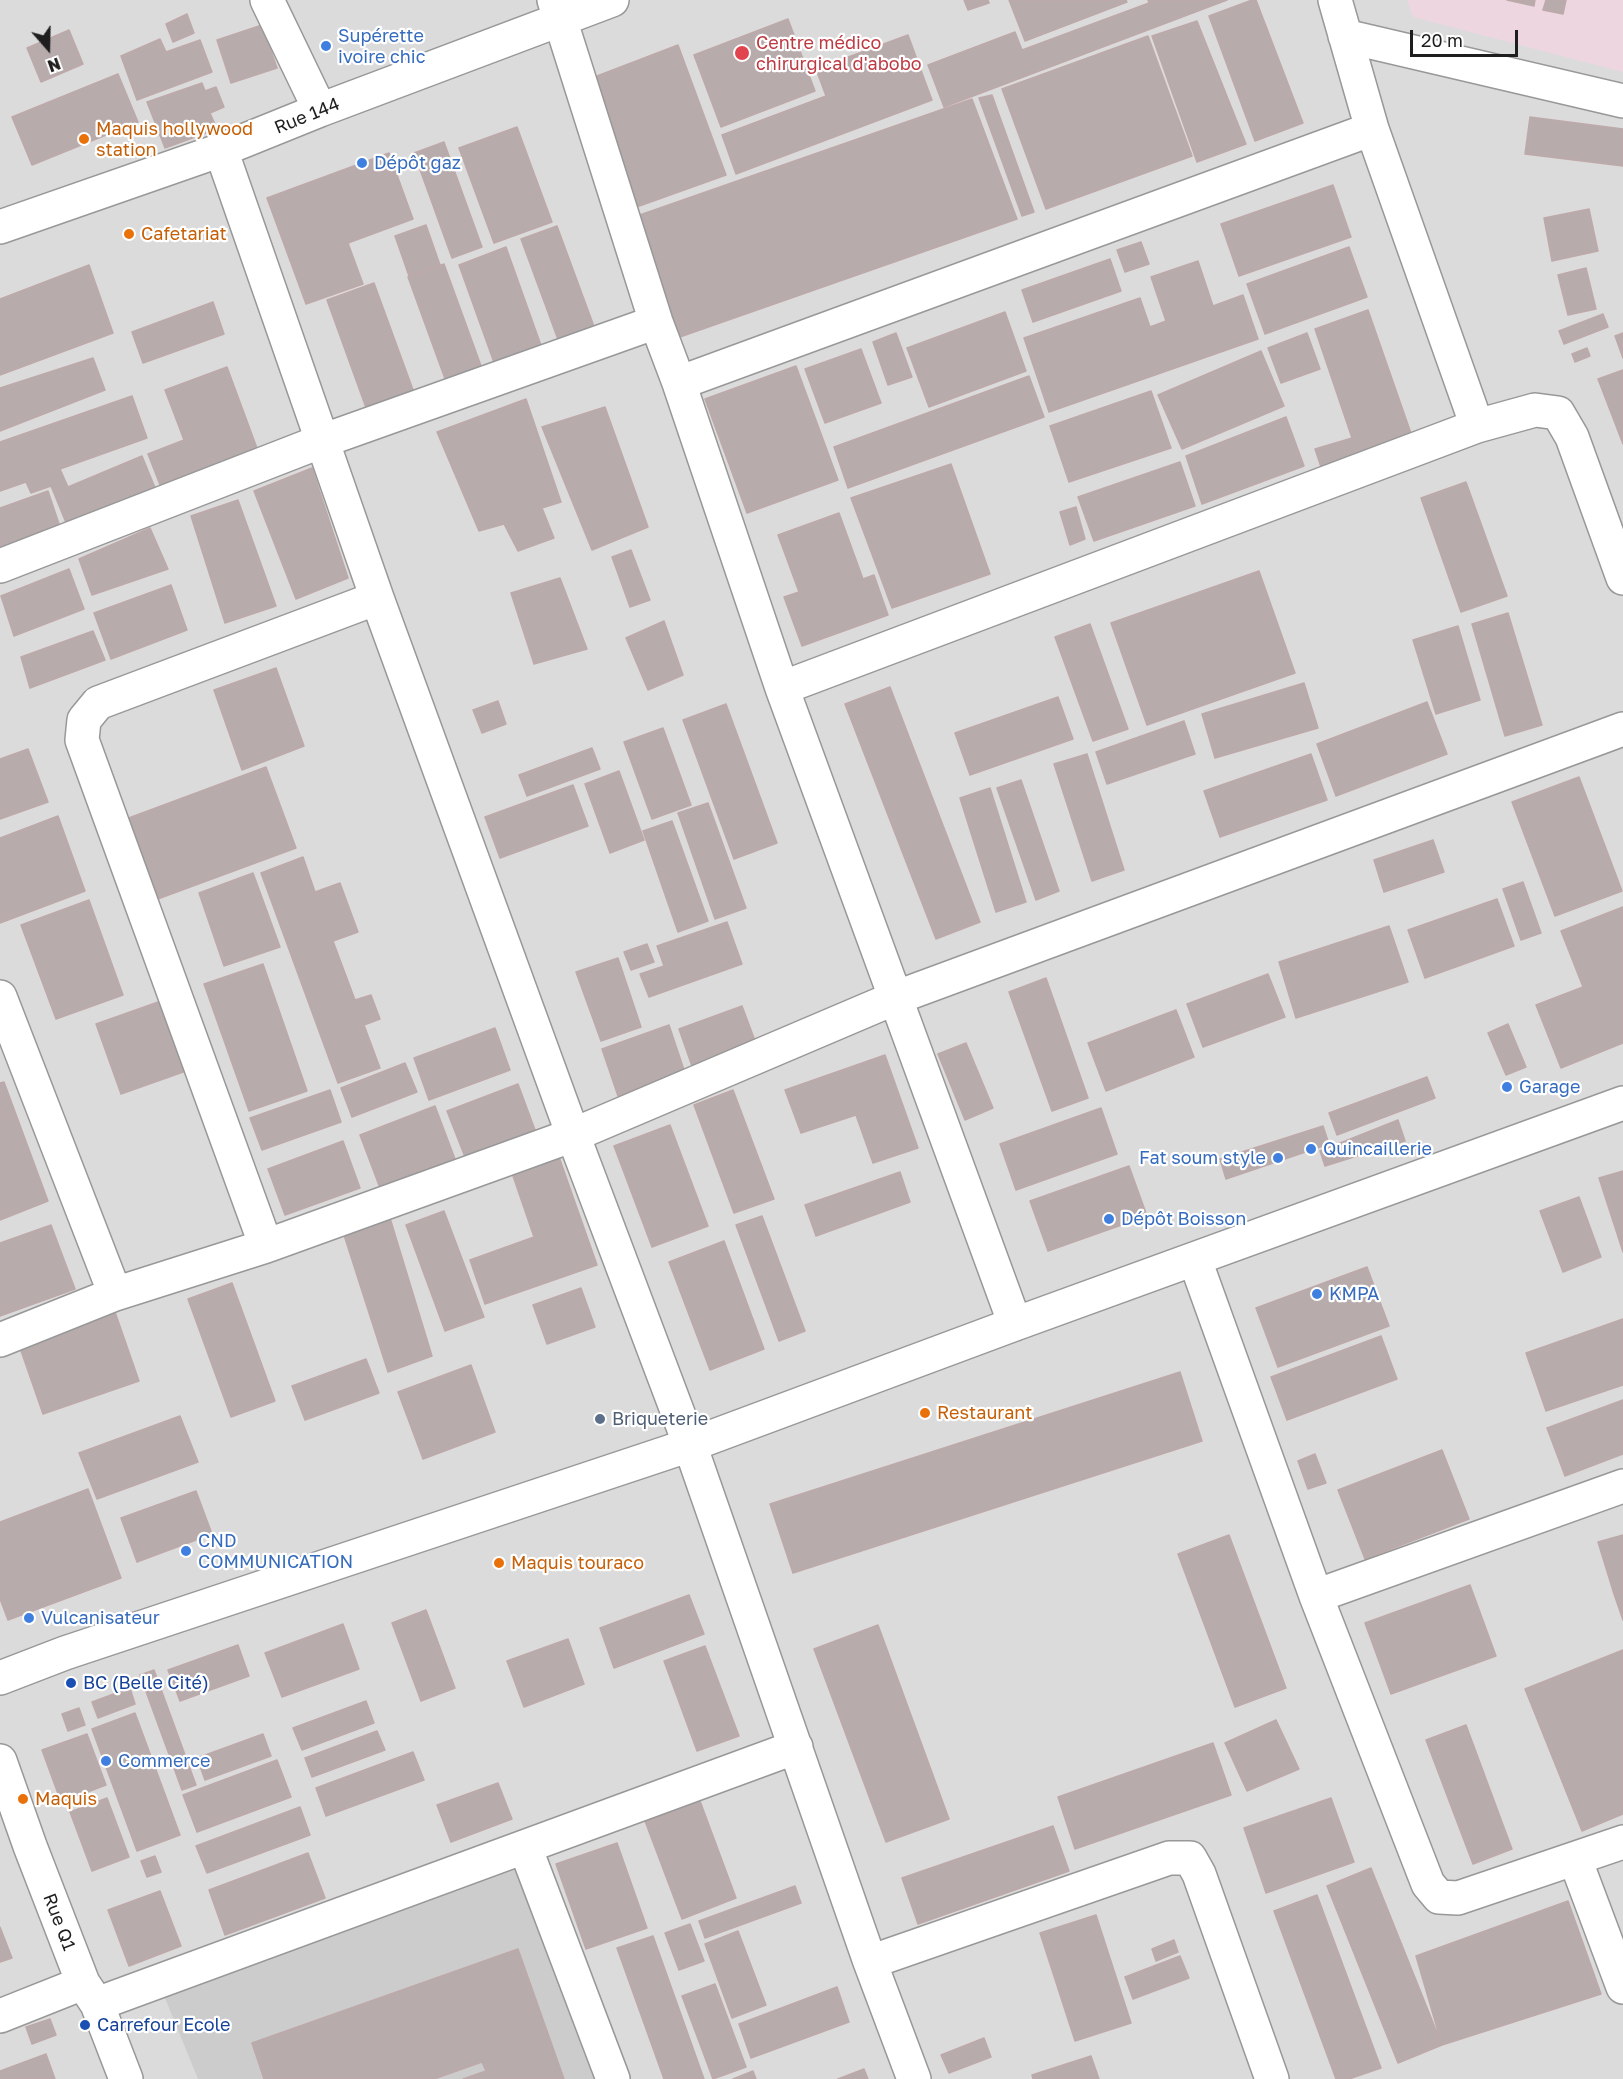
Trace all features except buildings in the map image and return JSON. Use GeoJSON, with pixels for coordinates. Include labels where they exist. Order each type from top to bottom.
{"type":"FeatureCollection","features":[{"type":"Feature","properties":{"kind":"street"},"geometry":{"type":"LineString","coordinates":[[267,0],[320,110]]}},
{"type":"Feature","properties":{"kind":"street","name":"Rue 144"},"geometry":{"type":"LineString","coordinates":[[0,227],[221,150],[557,9],[612,0]]}},
{"type":"Feature","properties":{"kind":"street"},"geometry":{"type":"LineString","coordinates":[[1335,0],[1372,129],[1477,426]]}},
{"type":"Feature","properties":{"kind":"street"},"geometry":{"type":"LineString","coordinates":[[557,9],[656,322],[679,383],[782,688],[1016,1324]]}},
{"type":"Feature","properties":{"kind":"street"},"geometry":{"type":"LineString","coordinates":[[1345,36],[1623,101]]}},
{"type":"Feature","properties":{"kind":"street"},"geometry":{"type":"LineString","coordinates":[[679,383],[1372,129]]}},
{"type":"Feature","properties":{"kind":"street"},"geometry":{"type":"LineString","coordinates":[[221,150],[377,598],[573,1135],[690,1445],[870,1962],[914,2079]]}},
{"type":"Feature","properties":{"kind":"street"},"geometry":{"type":"LineString","coordinates":[[0,566],[322,441],[656,322]]}},
{"type":"Feature","properties":{"kind":"street"},"geometry":{"type":"LineString","coordinates":[[782,688],[1477,426],[1534,410],[1558,413],[1572,437],[1623,578]]}},
{"type":"Feature","properties":{"kind":"street"},"geometry":{"type":"LineString","coordinates":[[266,1246],[82,740],[84,720],[98,703],[377,598]]}},
{"type":"Feature","properties":{"kind":"street"},"geometry":{"type":"LineString","coordinates":[[0,1340],[115,1294],[266,1246],[573,1135],[895,998],[1623,729]]}},
{"type":"Feature","properties":{"kind":"street"},"geometry":{"type":"LineString","coordinates":[[0,997],[115,1294]]}},
{"type":"Feature","properties":{"kind":"street"},"geometry":{"type":"LineString","coordinates":[[0,1678],[65,1653],[690,1445],[1623,1103]]}},
{"type":"Feature","properties":{"kind":"street"},"geometry":{"type":"LineString","coordinates":[[1195,1260],[1316,1596],[1428,1884],[1439,1897],[1458,1898],[1623,1842]]}},
{"type":"Feature","properties":{"kind":"street"},"geometry":{"type":"LineString","coordinates":[[1316,1596],[1623,1486]]}},
{"type":"Feature","properties":{"kind":"street"},"geometry":{"type":"LineString","coordinates":[[0,2016],[90,1994],[525,1847],[796,1747]]}},
{"type":"Feature","properties":{"kind":"street","name":"Rue Q1"},"geometry":{"type":"LineString","coordinates":[[0,1761],[30,1846],[126,2079]]}},
{"type":"Feature","properties":{"kind":"street"},"geometry":{"type":"LineString","coordinates":[[525,1847],[613,2079]]}},
{"type":"Feature","properties":{"kind":"street"},"geometry":{"type":"LineString","coordinates":[[870,1962],[1169,1858],[1190,1858],[1199,1874],[1272,2079]]}},
{"type":"Feature","properties":{"kind":"street"},"geometry":{"type":"LineString","coordinates":[[1575,1859],[1623,1988]]}},
{"type":"Feature","properties":{"kind":"shaded area"},"geometry":{"type":"Polygon","coordinates":[[[0,0],[1623,0],[1623,2079],[0,2079],[0,0]]]}},
{"type":"Feature","properties":{"kind":"shaded area"},"geometry":{"type":"Polygon","coordinates":[[[1407,0],[1623,0],[1623,72],[1413,17],[1407,0]]]}},
{"type":"Feature","properties":{"kind":"shaded area"},"geometry":{"type":"Polygon","coordinates":[[[523,1867],[600,2079],[198,2079],[165,1998],[523,1867]]]}},
{"type":"Feature","properties":{"kind":"place","name":"Supérette ivoire chic"},"geometry":{"type":"Point","coordinates":[326,46]}},
{"type":"Feature","properties":{"kind":"place","name":"Centre médico chirurgical d'abobo"},"geometry":{"type":"Point","coordinates":[742,53]}},
{"type":"Feature","properties":{"kind":"place","name":"Maquis hollywood station"},"geometry":{"type":"Point","coordinates":[84,139]}},
{"type":"Feature","properties":{"kind":"place","name":"Dépôt gaz"},"geometry":{"type":"Point","coordinates":[362,163]}},
{"type":"Feature","properties":{"kind":"place","name":"Cafetariat"},"geometry":{"type":"Point","coordinates":[129,234]}},
{"type":"Feature","properties":{"kind":"place","name":"Garage"},"geometry":{"type":"Point","coordinates":[1507,1087]}},
{"type":"Feature","properties":{"kind":"place","name":"Quincaillerie"},"geometry":{"type":"Point","coordinates":[1311,1149]}},
{"type":"Feature","properties":{"kind":"place","name":"Fat soum style"},"geometry":{"type":"Point","coordinates":[1278,1158]}},
{"type":"Feature","properties":{"kind":"place","name":"Dépôt Boisson"},"geometry":{"type":"Point","coordinates":[1109,1219]}},
{"type":"Feature","properties":{"kind":"place","name":"KMPA"},"geometry":{"type":"Point","coordinates":[1317,1294]}},
{"type":"Feature","properties":{"kind":"place","name":"Restaurant"},"geometry":{"type":"Point","coordinates":[925,1413]}},
{"type":"Feature","properties":{"kind":"place","name":"Briqueterie"},"geometry":{"type":"Point","coordinates":[600,1419]}},
{"type":"Feature","properties":{"kind":"place","name":"CND COMMUNICATION"},"geometry":{"type":"Point","coordinates":[186,1551]}},
{"type":"Feature","properties":{"kind":"place","name":"Maquis touraco"},"geometry":{"type":"Point","coordinates":[499,1563]}},
{"type":"Feature","properties":{"kind":"place","name":"Vulcanisateur"},"geometry":{"type":"Point","coordinates":[29,1618]}},
{"type":"Feature","properties":{"kind":"place","name":"BC (Belle Cité)"},"geometry":{"type":"Point","coordinates":[71,1683]}},
{"type":"Feature","properties":{"kind":"place","name":"Commerce"},"geometry":{"type":"Point","coordinates":[106,1761]}},
{"type":"Feature","properties":{"kind":"place","name":"Maquis"},"geometry":{"type":"Point","coordinates":[23,1799]}},
{"type":"Feature","properties":{"kind":"place","name":"Carrefour Ecole"},"geometry":{"type":"Point","coordinates":[85,2025]}}]}
